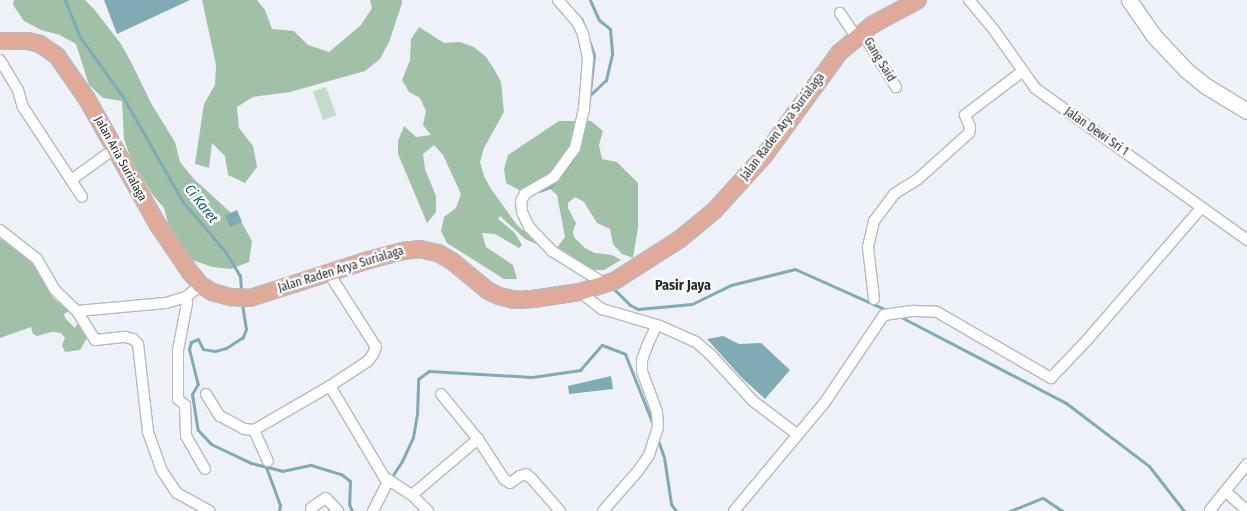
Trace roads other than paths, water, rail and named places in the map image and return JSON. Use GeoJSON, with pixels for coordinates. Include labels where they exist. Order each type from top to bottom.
{"type":"FeatureCollection","features":[{"type":"Feature","properties":{"kind":"main road","name":"Jalan Raden Arya Surialaga"},"geometry":{"type":"LineString","coordinates":[[201,285],[212,292],[231,297],[250,298],[328,272],[402,251],[420,249],[438,253],[452,261],[487,290],[499,296],[515,300],[580,292],[615,280],[680,239],[715,210],[764,156],[838,53],[859,35],[885,17],[918,0]]}},
{"type":"Feature","properties":{"kind":"main road"},"geometry":{"type":"LineString","coordinates":[[1129,0],[1154,36],[1186,70],[1206,86],[1247,111]]}},
{"type":"Feature","properties":{"kind":"main road","name":"Jalan Aria Surialaga"},"geometry":{"type":"LineString","coordinates":[[0,41],[28,41],[40,44],[57,56],[87,99],[158,225],[201,285]]}},
{"type":"Feature","properties":{"kind":"street"},"geometry":{"type":"LineString","coordinates":[[558,0],[577,22],[586,50],[589,68],[584,109],[575,148],[554,177],[525,194],[521,201],[522,212],[529,227],[546,246],[615,280]]}},
{"type":"Feature","properties":{"kind":"street","name":"Jalan Dewi Sri 1"},"geometry":{"type":"LineString","coordinates":[[969,0],[1036,88],[1045,96],[1247,240]]}},
{"type":"Feature","properties":{"kind":"street","name":"Gang Said"},"geometry":{"type":"LineString","coordinates":[[840,14],[859,35],[896,87]]}},
{"type":"Feature","properties":{"kind":"street"},"geometry":{"type":"LineString","coordinates":[[0,60],[18,90],[22,107],[82,197]]}},
{"type":"Feature","properties":{"kind":"street"},"geometry":{"type":"LineString","coordinates":[[874,299],[868,247],[874,221],[894,194],[918,179],[969,133],[970,127],[965,115],[1023,71]]}},
{"type":"Feature","properties":{"kind":"street"},"geometry":{"type":"LineString","coordinates":[[71,180],[114,149]]}},
{"type":"Feature","properties":{"kind":"street"},"geometry":{"type":"LineString","coordinates":[[734,511],[825,402],[884,315],[900,312],[936,312],[1052,378],[1088,340],[1201,208]]}},
{"type":"Feature","properties":{"kind":"street"},"geometry":{"type":"LineString","coordinates":[[0,230],[37,259],[55,290],[77,311],[95,340],[124,337],[133,339],[138,344],[146,420],[152,446],[162,471],[177,493],[210,511]]}},
{"type":"Feature","properties":{"kind":"street"},"geometry":{"type":"LineString","coordinates":[[206,394],[220,416],[244,429],[254,430],[330,386],[368,361],[374,354],[376,347],[328,272]]}},
{"type":"Feature","properties":{"kind":"street"},"geometry":{"type":"LineString","coordinates":[[77,311],[166,302],[186,297],[201,285]]}},
{"type":"Feature","properties":{"kind":"street"},"geometry":{"type":"LineString","coordinates":[[580,292],[602,309],[679,334],[702,347],[753,401],[798,436]]}},
{"type":"Feature","properties":{"kind":"street"},"geometry":{"type":"LineString","coordinates":[[186,297],[187,302],[178,350],[178,399],[185,405],[186,436],[205,469]]}},
{"type":"Feature","properties":{"kind":"street"},"geometry":{"type":"LineString","coordinates":[[603,511],[630,482],[649,455],[658,427],[657,412],[642,371],[642,360],[657,326]]}},
{"type":"Feature","properties":{"kind":"street"},"geometry":{"type":"LineString","coordinates":[[330,386],[386,479],[412,495],[428,511]]}},
{"type":"Feature","properties":{"kind":"street"},"geometry":{"type":"LineString","coordinates":[[440,394],[478,439],[504,479],[510,483],[526,474],[560,511]]}},
{"type":"Feature","properties":{"kind":"street"},"geometry":{"type":"LineString","coordinates":[[254,430],[268,461]]}},
{"type":"Feature","properties":{"kind":"street"},"geometry":{"type":"LineString","coordinates":[[412,495],[478,439]]}},
{"type":"Feature","properties":{"kind":"street"},"geometry":{"type":"LineString","coordinates":[[1210,510],[1247,464]]}},
{"type":"Feature","properties":{"kind":"street"},"geometry":{"type":"LineString","coordinates":[[373,511],[386,479]]}},
{"type":"Feature","properties":{"kind":"street"},"geometry":{"type":"LineString","coordinates":[[1225,491],[1247,511]]}},
{"type":"Feature","properties":{"kind":"street"},"geometry":{"type":"LineString","coordinates":[[312,508],[325,498],[336,508]]}},
{"type":"Feature","properties":{"kind":"water"},"geometry":{"type":"Polygon","coordinates":[[[104,0],[190,0],[117,34],[104,0]]]}},
{"type":"Feature","properties":{"kind":"water"},"geometry":{"type":"Polygon","coordinates":[[[237,210],[242,222],[230,227],[225,215],[237,210]]]}},
{"type":"Feature","properties":{"kind":"water"},"geometry":{"type":"Polygon","coordinates":[[[723,336],[739,344],[761,343],[790,370],[765,399],[743,379],[707,339],[723,336]]]}},
{"type":"Feature","properties":{"kind":"water"},"geometry":{"type":"Polygon","coordinates":[[[611,376],[613,389],[569,394],[568,386],[611,376]]]}},
{"type":"Feature","properties":{"kind":"waterway","name":"Ci Karet"},"geometry":{"type":"LineString","coordinates":[[65,0],[80,37],[123,97],[183,202],[225,251],[240,276],[241,292]]}},
{"type":"Feature","properties":{"kind":"waterway"},"geometry":{"type":"LineString","coordinates":[[590,0],[599,20],[610,29],[612,54],[606,80],[591,94]]}},
{"type":"Feature","properties":{"kind":"waterway"},"geometry":{"type":"LineString","coordinates":[[576,13],[582,20],[594,55],[589,100]]}},
{"type":"Feature","properties":{"kind":"waterway"},"geometry":{"type":"LineString","coordinates":[[578,151],[584,128]]}},
{"type":"Feature","properties":{"kind":"waterway"},"geometry":{"type":"LineString","coordinates":[[563,173],[575,156]]}},
{"type":"Feature","properties":{"kind":"waterway"},"geometry":{"type":"LineString","coordinates":[[539,191],[550,187],[555,181]]}},
{"type":"Feature","properties":{"kind":"waterway"},"geometry":{"type":"LineString","coordinates":[[612,287],[630,305],[638,309],[692,304],[731,285],[795,269],[889,311]]}},
{"type":"Feature","properties":{"kind":"waterway"},"geometry":{"type":"LineString","coordinates":[[242,304],[246,329],[243,337],[226,348],[215,351],[203,349],[198,339],[191,342],[189,349],[198,384],[192,394],[198,430],[211,444],[251,463],[282,471],[311,465],[341,474],[350,481],[349,504],[352,511]]}},
{"type":"Feature","properties":{"kind":"waterway"},"geometry":{"type":"LineString","coordinates":[[899,316],[1066,403],[1149,466],[1184,511]]}},
{"type":"Feature","properties":{"kind":"waterway"},"geometry":{"type":"LineString","coordinates":[[391,478],[402,461],[413,437],[417,414],[418,379],[429,371],[532,377],[580,370],[602,345],[625,354],[654,427]]}},
{"type":"Feature","properties":{"kind":"waterway"},"geometry":{"type":"LineString","coordinates":[[658,440],[664,457],[671,504],[676,511]]}},
{"type":"Feature","properties":{"kind":"waterway"},"geometry":{"type":"LineString","coordinates":[[266,467],[280,505],[279,511]]}},
{"type":"Feature","properties":{"kind":"waterway"},"geometry":{"type":"LineString","coordinates":[[1010,511],[1043,498],[1062,511]]}},
{"type":"Feature","properties":{"kind":"district","name":"Pasir Jaya"},"geometry":{"type":"Point","coordinates":[683,286]}}]}
